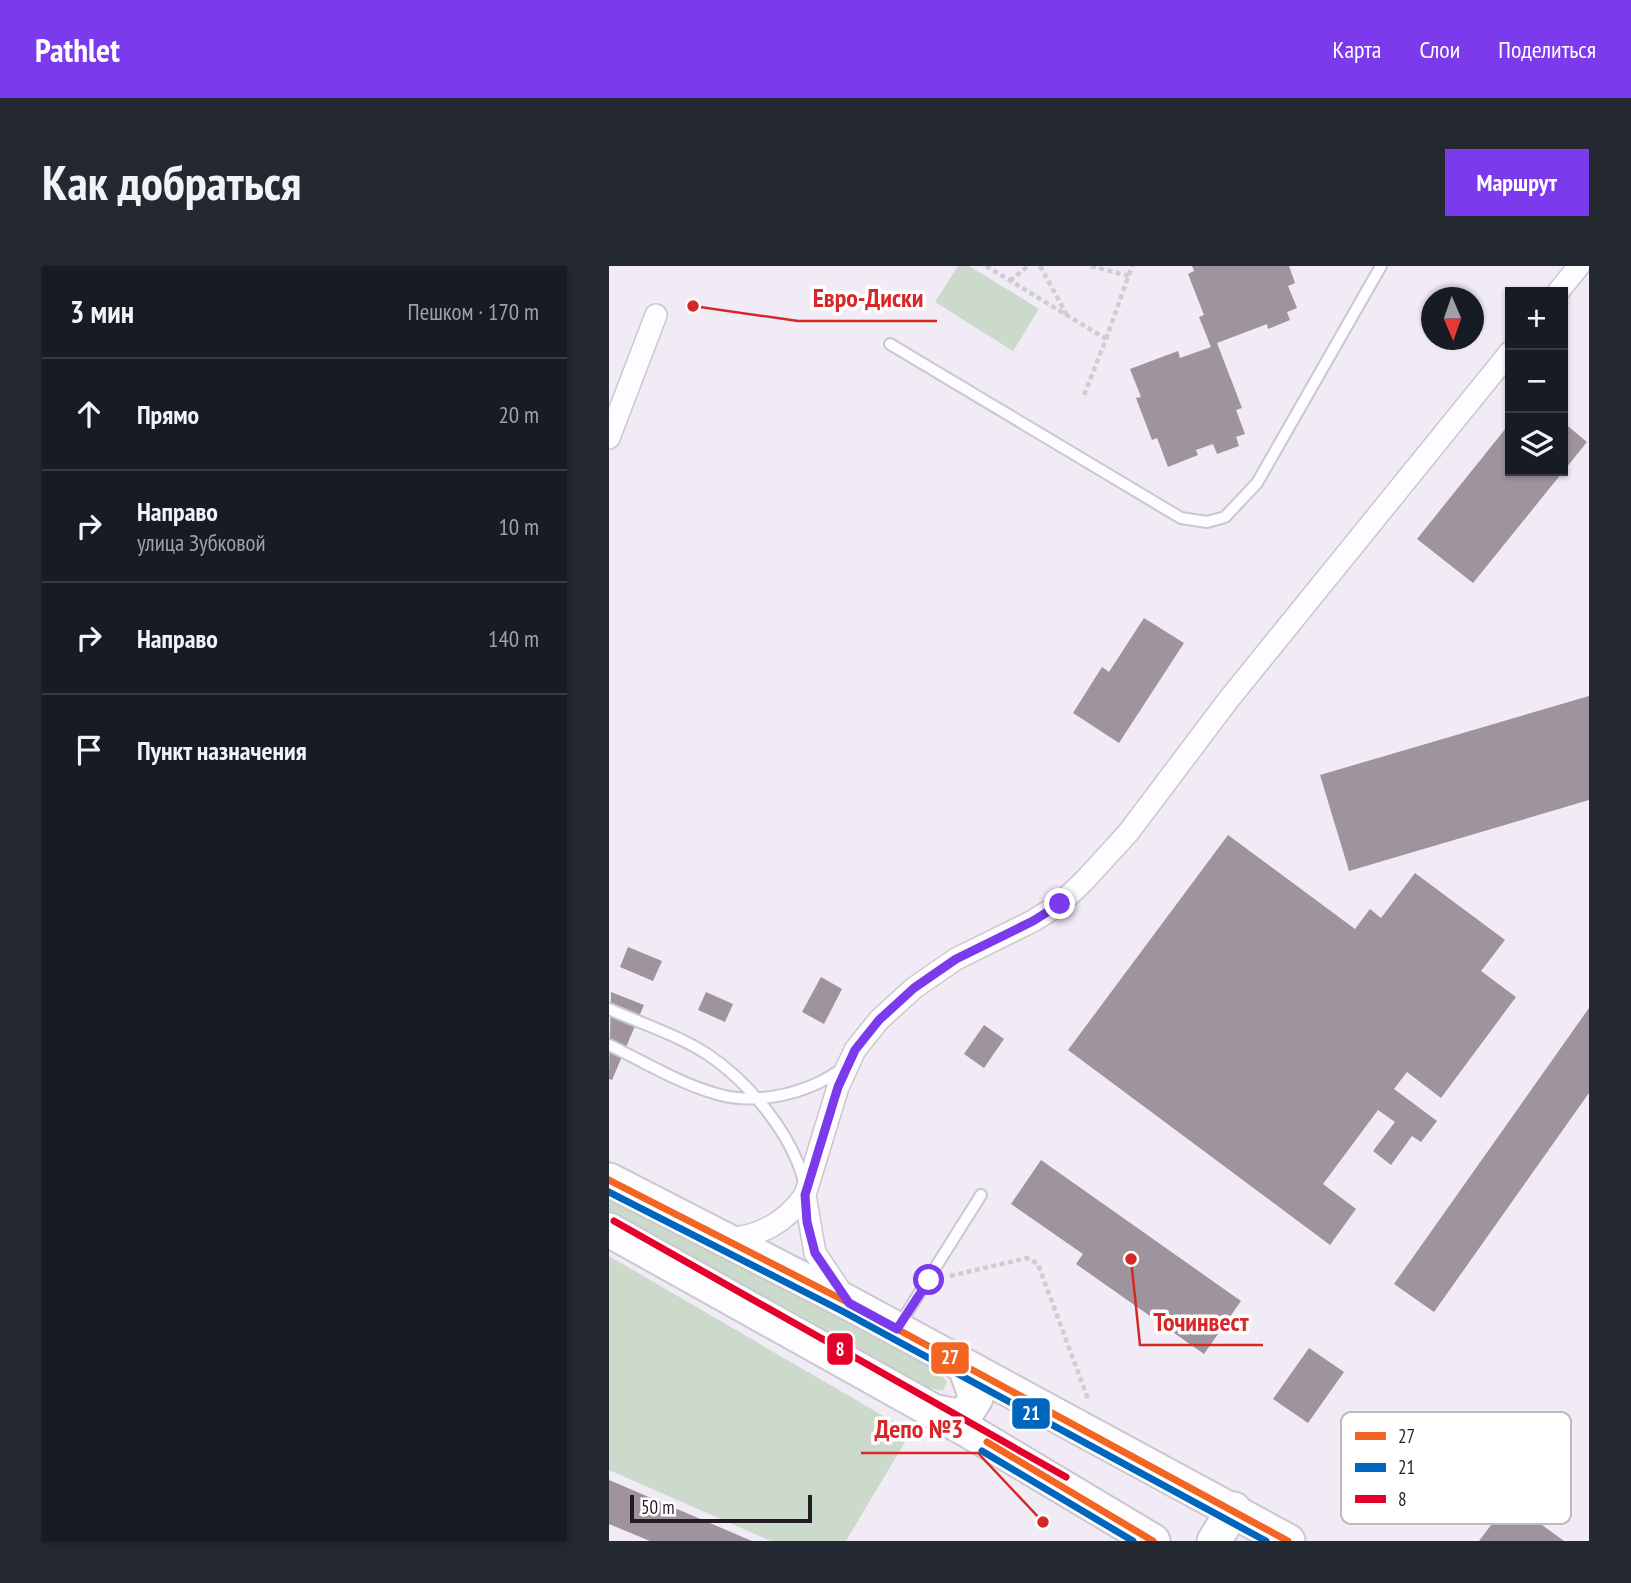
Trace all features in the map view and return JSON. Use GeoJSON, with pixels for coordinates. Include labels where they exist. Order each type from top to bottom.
{"type":"FeatureCollection","features":[{"type":"Feature","properties":{"kind":"main road"},"geometry":{"type":"LineString","coordinates":[[609,1180],[849,1303],[1234,1509],[1288,1541]]}},
{"type":"Feature","properties":{"kind":"main road"},"geometry":{"type":"LineString","coordinates":[[609,1230],[929,1410],[1153,1541]]}},
{"type":"Feature","properties":{"kind":"main road"},"geometry":{"type":"LineString","coordinates":[[929,1410],[964,1417],[976,1398],[965,1367]]}},
{"type":"Feature","properties":{"kind":"main road"},"geometry":{"type":"LineString","coordinates":[[1214,1541],[1234,1509]]}},
{"type":"Feature","properties":{"kind":"street"},"geometry":{"type":"LineString","coordinates":[[1562,287],[1580,266]]}},
{"type":"Feature","properties":{"kind":"street"},"geometry":{"type":"LineString","coordinates":[[609,438],[656,314]]}},
{"type":"Feature","properties":{"kind":"street"},"geometry":{"type":"LineString","coordinates":[[729,1240],[761,1233],[783,1221],[805,1195],[823,1132],[849,1063],[855,1050],[879,1020],[914,988],[956,959],[1033,921],[1060,904],[1120,843],[1229,699],[1505,358]]}},
{"type":"Feature","properties":{"kind":"street"},"geometry":{"type":"LineString","coordinates":[[805,1195],[815,1253],[849,1303]]}},
{"type":"Feature","properties":{"kind":"lane"},"geometry":{"type":"LineString","coordinates":[[890,344],[1181,518],[1193,522],[1207,522],[1225,517],[1257,483],[1381,266]]}},
{"type":"Feature","properties":{"kind":"lane"},"geometry":{"type":"LineString","coordinates":[[609,1009],[707,1054],[754,1097],[783,1131],[798,1161],[805,1195]]}},
{"type":"Feature","properties":{"kind":"lane"},"geometry":{"type":"LineString","coordinates":[[609,1045],[716,1094],[754,1097],[810,1087],[849,1063]]}},
{"type":"Feature","properties":{"kind":"lane"},"geometry":{"type":"LineString","coordinates":[[897,1329],[981,1195]]}},
{"type":"Feature","properties":{"kind":"path"},"geometry":{"type":"LineString","coordinates":[[986,266],[1106,339]]}},
{"type":"Feature","properties":{"kind":"path"},"geometry":{"type":"LineString","coordinates":[[1010,281],[1028,266]]}},
{"type":"Feature","properties":{"kind":"path"},"geometry":{"type":"LineString","coordinates":[[1039,266],[1067,316]]}},
{"type":"Feature","properties":{"kind":"path"},"geometry":{"type":"LineString","coordinates":[[1093,266],[1129,276]]}},
{"type":"Feature","properties":{"kind":"path"},"geometry":{"type":"LineString","coordinates":[[1084,395],[1132,266]]}},
{"type":"Feature","properties":{"kind":"path"},"geometry":{"type":"LineString","coordinates":[[946,1276],[1027,1258],[1038,1264],[1089,1400]]}},
{"type":"Feature","properties":{"kind":"green space"},"geometry":{"type":"Polygon","coordinates":[[[958,266],[969,266],[1039,309],[1013,351],[935,302],[958,266]]]}},
{"type":"Feature","properties":{"kind":"green space"},"geometry":{"type":"Polygon","coordinates":[[[609,1194],[933,1364],[947,1382],[943,1391],[925,1387],[609,1211],[609,1194]]]}},
{"type":"Feature","properties":{"kind":"green space"},"geometry":{"type":"Polygon","coordinates":[[[609,1256],[911,1432],[846,1541],[771,1541],[609,1470],[609,1256]]]}},
{"type":"Feature","properties":{"kind":"building"},"geometry":{"type":"Polygon","coordinates":[[[1192,266],[1289,266],[1295,283],[1288,286],[1297,308],[1287,312],[1290,320],[1268,329],[1267,324],[1217,343],[1242,408],[1236,410],[1245,434],[1236,437],[1239,446],[1217,454],[1213,444],[1196,450],[1198,455],[1168,467],[1157,438],[1152,440],[1136,398],[1141,397],[1130,369],[1178,351],[1180,358],[1211,347],[1199,317],[1204,315],[1188,274],[1194,271],[1192,266]]]}},
{"type":"Feature","properties":{"kind":"building"},"geometry":{"type":"Polygon","coordinates":[[[1568,426],[1587,442],[1568,466],[1568,426]]]}},
{"type":"Feature","properties":{"kind":"building"},"geometry":{"type":"Polygon","coordinates":[[[1505,429],[1505,476],[1560,476],[1473,583],[1417,539],[1505,429]]]}},
{"type":"Feature","properties":{"kind":"building"},"geometry":{"type":"Polygon","coordinates":[[[1144,618],[1184,643],[1119,743],[1073,713],[1102,667],[1109,672],[1144,618]]]}},
{"type":"Feature","properties":{"kind":"building"},"geometry":{"type":"Polygon","coordinates":[[[1589,696],[1589,800],[1349,871],[1320,775],[1589,696]]]}},
{"type":"Feature","properties":{"kind":"building"},"geometry":{"type":"Polygon","coordinates":[[[1228,835],[1355,929],[1370,909],[1381,918],[1415,873],[1505,940],[1481,971],[1516,997],[1441,1098],[1407,1072],[1394,1089],[1437,1121],[1421,1142],[1412,1136],[1391,1165],[1373,1151],[1395,1122],[1378,1110],[1323,1184],[1356,1209],[1330,1245],[1068,1050],[1228,835]]]}},
{"type":"Feature","properties":{"kind":"building"},"geometry":{"type":"Polygon","coordinates":[[[628,947],[662,961],[653,981],[620,967],[628,947]]]}},
{"type":"Feature","properties":{"kind":"building"},"geometry":{"type":"Polygon","coordinates":[[[821,977],[842,989],[824,1024],[802,1012],[821,977]]]}},
{"type":"Feature","properties":{"kind":"building"},"geometry":{"type":"Polygon","coordinates":[[[611,992],[644,1005],[612,1080],[609,1079],[611,992]]]}},
{"type":"Feature","properties":{"kind":"building"},"geometry":{"type":"Polygon","coordinates":[[[706,992],[733,1004],[725,1022],[698,1010],[706,992]]]}},
{"type":"Feature","properties":{"kind":"building"},"geometry":{"type":"Polygon","coordinates":[[[1589,1008],[1589,1093],[1434,1312],[1394,1284],[1589,1008]]]}},
{"type":"Feature","properties":{"kind":"building"},"geometry":{"type":"Polygon","coordinates":[[[984,1025],[1004,1039],[984,1068],[964,1054],[984,1025]]]}},
{"type":"Feature","properties":{"kind":"building"},"geometry":{"type":"Polygon","coordinates":[[[1041,1160],[1241,1301],[1204,1354],[1076,1264],[1083,1254],[1011,1204],[1041,1160]]]}},
{"type":"Feature","properties":{"kind":"building"},"geometry":{"type":"Polygon","coordinates":[[[1309,1348],[1344,1372],[1308,1423],[1273,1399],[1309,1348]]]}},
{"type":"Feature","properties":{"kind":"building"},"geometry":{"type":"Polygon","coordinates":[[[609,1480],[752,1541],[650,1541],[609,1524],[609,1480]]]}},
{"type":"Feature","properties":{"kind":"building"},"geometry":{"type":"Polygon","coordinates":[[[1492,1524],[1541,1524],[1564,1541],[1479,1541],[1492,1524]]]}},
{"type":"Feature","properties":{"kind":"transit line","name":"27"},"geometry":{"type":"LineString","coordinates":[[609,1180],[849,1303],[1288,1541]]}},
{"type":"Feature","properties":{"kind":"transit line","name":"21"},"geometry":{"type":"LineString","coordinates":[[609,1192],[844,1312],[1266,1541]]}},
{"type":"Feature","properties":{"kind":"transit line","name":"8"},"geometry":{"type":"LineString","coordinates":[[614,1221],[1066,1477]]}},
{"type":"Feature","properties":{"kind":"transit line","name":"27"},"geometry":{"type":"LineString","coordinates":[[987,1442],[1153,1541]]}},
{"type":"Feature","properties":{"kind":"transit line","name":"21"},"geometry":{"type":"LineString","coordinates":[[982,1451],[1133,1541]]}},
{"type":"Feature","properties":{"kind":"place","name":"Евро-Диски"},"geometry":{"type":"Point","coordinates":[693,306]}},
{"type":"Feature","properties":{"kind":"place","name":"Точинвест"},"geometry":{"type":"Point","coordinates":[1131,1259]}},
{"type":"Feature","properties":{"kind":"place","name":"Депо №3"},"geometry":{"type":"Point","coordinates":[1043,1522]}},
{"type":"Feature","properties":{"kind":"route"},"geometry":{"type":"LineString","coordinates":[[929,1280],[897,1329],[849,1303],[815,1253],[807,1222],[805,1195],[838,1087],[855,1050],[879,1020],[914,988],[956,959],[1033,921],[1060,904]]}}]}
